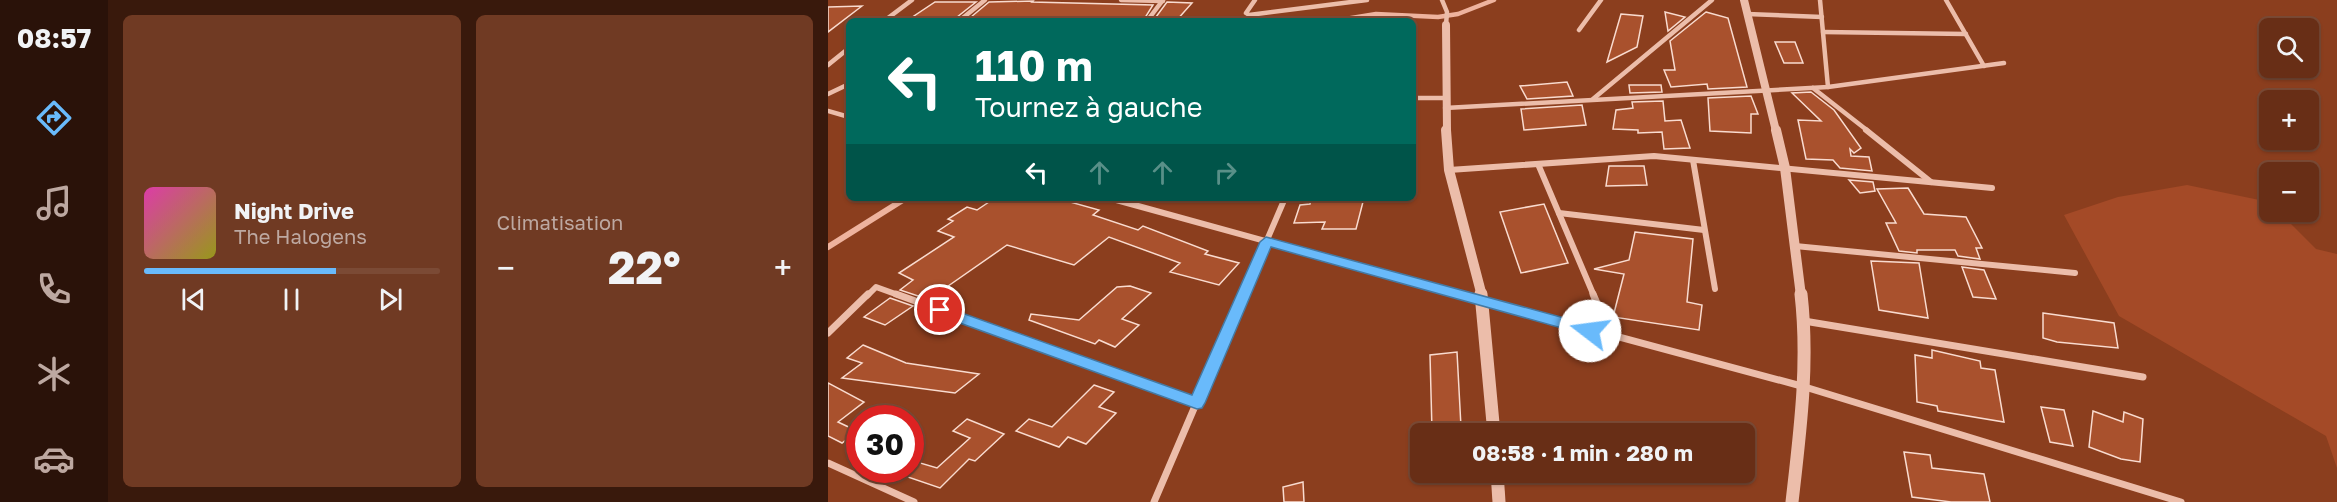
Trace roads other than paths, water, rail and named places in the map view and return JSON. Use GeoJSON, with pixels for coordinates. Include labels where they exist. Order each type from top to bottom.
{"type":"FeatureCollection","features":[{"type":"Feature","properties":{"kind":"street"},"geometry":{"type":"LineString","coordinates":[[888,18],[912,0]]}},
{"type":"Feature","properties":{"kind":"street"},"geometry":{"type":"LineString","coordinates":[[963,18],[985,0]]}},
{"type":"Feature","properties":{"kind":"street"},"geometry":{"type":"LineString","coordinates":[[1121,0],[1163,1]]}},
{"type":"Feature","properties":{"kind":"street"},"geometry":{"type":"LineString","coordinates":[[1255,0],[1246,13],[1249,15],[1367,0]]}},
{"type":"Feature","properties":{"kind":"street"},"geometry":{"type":"LineString","coordinates":[[1442,0],[1447,12],[1445,103],[1449,170],[1483,301],[1493,423]]}},
{"type":"Feature","properties":{"kind":"street"},"geometry":{"type":"LineString","coordinates":[[1579,30],[1602,0]]}},
{"type":"Feature","properties":{"kind":"street"},"geometry":{"type":"LineString","coordinates":[[1592,100],[1712,0]]}},
{"type":"Feature","properties":{"kind":"street"},"geometry":{"type":"LineString","coordinates":[[1744,0],[1785,168],[1804,321],[1805,387],[1792,502]]}},
{"type":"Feature","properties":{"kind":"street"},"geometry":{"type":"LineString","coordinates":[[1820,0],[1828,87]]}},
{"type":"Feature","properties":{"kind":"street"},"geometry":{"type":"LineString","coordinates":[[1946,0],[1983,66]]}},
{"type":"Feature","properties":{"kind":"street"},"geometry":{"type":"LineString","coordinates":[[1149,18],[1163,1]]}},
{"type":"Feature","properties":{"kind":"street"},"geometry":{"type":"LineString","coordinates":[[1747,14],[1822,18]]}},
{"type":"Feature","properties":{"kind":"street"},"geometry":{"type":"LineString","coordinates":[[1823,32],[1966,34]]}},
{"type":"Feature","properties":{"kind":"street"},"geometry":{"type":"LineString","coordinates":[[828,65],[846,50]]}},
{"type":"Feature","properties":{"kind":"street"},"geometry":{"type":"LineString","coordinates":[[1416,98],[1445,103],[1592,100],[1828,87],[2004,63]]}},
{"type":"Feature","properties":{"kind":"street"},"geometry":{"type":"LineString","coordinates":[[828,94],[846,85]]}},
{"type":"Feature","properties":{"kind":"street"},"geometry":{"type":"LineString","coordinates":[[1812,87],[1931,182]]}},
{"type":"Feature","properties":{"kind":"street"},"geometry":{"type":"LineString","coordinates":[[828,111],[846,116]]}},
{"type":"Feature","properties":{"kind":"street"},"geometry":{"type":"LineString","coordinates":[[1449,170],[1654,156],[1992,188]]}},
{"type":"Feature","properties":{"kind":"street"},"geometry":{"type":"LineString","coordinates":[[1693,160],[1714,290]]}},
{"type":"Feature","properties":{"kind":"street"},"geometry":{"type":"LineString","coordinates":[[1538,164],[1611,336]]}},
{"type":"Feature","properties":{"kind":"street"},"geometry":{"type":"LineString","coordinates":[[1120,201],[1805,387],[2181,502]]}},
{"type":"Feature","properties":{"kind":"street"},"geometry":{"type":"LineString","coordinates":[[1154,502],[1284,201]]}},
{"type":"Feature","properties":{"kind":"street"},"geometry":{"type":"LineString","coordinates":[[1559,213],[1704,230]]}},
{"type":"Feature","properties":{"kind":"street"},"geometry":{"type":"LineString","coordinates":[[1795,246],[2075,273]]}},
{"type":"Feature","properties":{"kind":"street"},"geometry":{"type":"LineString","coordinates":[[828,333],[876,287],[1197,403]]}},
{"type":"Feature","properties":{"kind":"street"},"geometry":{"type":"LineString","coordinates":[[1804,321],[2143,377]]}},
{"type":"Feature","properties":{"kind":"street"},"geometry":{"type":"LineString","coordinates":[[828,463],[914,502]]}},
{"type":"Feature","properties":{"kind":"street"},"geometry":{"type":"LineString","coordinates":[[1498,483],[1499,502]]}},
{"type":"Feature","properties":{"kind":"waterway"},"geometry":{"type":"LineString","coordinates":[[1351,18],[1376,14],[1438,17],[1458,14],[1494,0]]}},
{"type":"Feature","properties":{"kind":"waterway"},"geometry":{"type":"LineString","coordinates":[[828,247],[901,201]]}}]}
